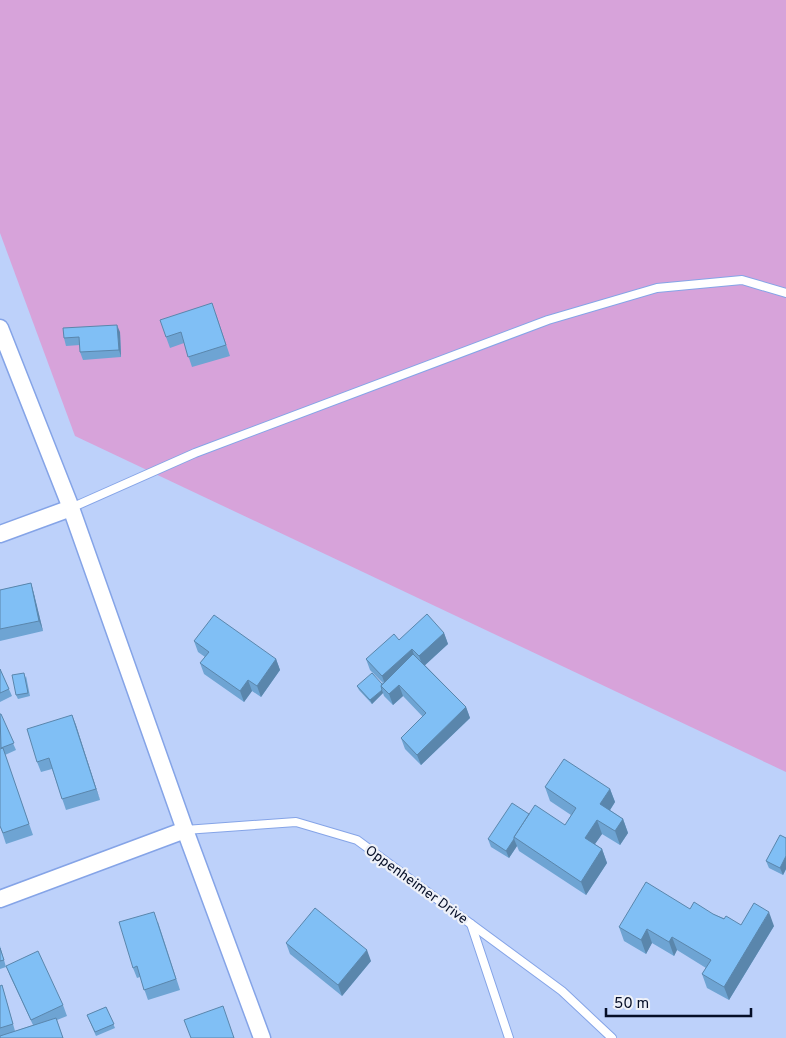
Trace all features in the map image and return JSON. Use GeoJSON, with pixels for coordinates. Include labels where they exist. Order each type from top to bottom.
{"type":"FeatureCollection","features":[{"type":"Feature","properties":{"kind":"street"},"geometry":{"type":"LineString","coordinates":[[0,328],[71,508],[185,830],[262,1038]]}},
{"type":"Feature","properties":{"kind":"street"},"geometry":{"type":"LineString","coordinates":[[0,534],[71,508]]}},
{"type":"Feature","properties":{"kind":"street"},"geometry":{"type":"LineString","coordinates":[[0,899],[185,830]]}},
{"type":"Feature","properties":{"kind":"lane"},"geometry":{"type":"LineString","coordinates":[[71,508],[195,452],[557,318],[658,288],[742,280],[786,294]]}},
{"type":"Feature","properties":{"kind":"lane","name":"Oppenheimer Drive"},"geometry":{"type":"LineString","coordinates":[[185,830],[296,822],[357,840],[562,991],[612,1038]]}},
{"type":"Feature","properties":{"kind":"lane"},"geometry":{"type":"LineString","coordinates":[[471,924],[509,1038]]}},
{"type":"Feature","properties":{"kind":"shaded area"},"geometry":{"type":"Polygon","coordinates":[[[0,0],[786,0],[786,772],[75,436],[0,233],[0,0]]]}},
{"type":"Feature","properties":{"kind":"building"},"geometry":{"type":"Polygon","coordinates":[[[212,303],[226,345],[188,357],[181,332],[166,337],[160,320],[212,303]]]}},
{"type":"Feature","properties":{"kind":"building"},"geometry":{"type":"Polygon","coordinates":[[[117,325],[119,350],[80,352],[79,337],[64,338],[63,328],[117,325]]]}},
{"type":"Feature","properties":{"kind":"building"},"geometry":{"type":"Polygon","coordinates":[[[31,583],[39,621],[0,629],[0,590],[31,583]]]}},
{"type":"Feature","properties":{"kind":"building"},"geometry":{"type":"Polygon","coordinates":[[[427,614],[444,633],[419,656],[412,649],[382,676],[366,659],[394,634],[399,640],[427,614]]]}},
{"type":"Feature","properties":{"kind":"building"},"geometry":{"type":"Polygon","coordinates":[[[214,615],[276,659],[257,686],[248,680],[240,691],[200,663],[209,652],[194,641],[214,615]]]}},
{"type":"Feature","properties":{"kind":"building"},"geometry":{"type":"Polygon","coordinates":[[[413,654],[466,707],[417,755],[401,738],[426,713],[399,685],[389,694],[381,686],[413,654]]]}},
{"type":"Feature","properties":{"kind":"building"},"geometry":{"type":"Polygon","coordinates":[[[0,669],[9,689],[0,693],[0,669]]]}},
{"type":"Feature","properties":{"kind":"building"},"geometry":{"type":"Polygon","coordinates":[[[24,673],[28,693],[16,695],[12,675],[24,673]]]}},
{"type":"Feature","properties":{"kind":"building"},"geometry":{"type":"Polygon","coordinates":[[[372,673],[382,684],[382,690],[370,700],[357,686],[372,673]]]}},
{"type":"Feature","properties":{"kind":"building"},"geometry":{"type":"Polygon","coordinates":[[[0,714],[14,743],[1,748],[0,714]]]}},
{"type":"Feature","properties":{"kind":"building"},"geometry":{"type":"Polygon","coordinates":[[[72,715],[96,789],[62,799],[49,758],[37,762],[27,729],[72,715]]]}},
{"type":"Feature","properties":{"kind":"building"},"geometry":{"type":"Polygon","coordinates":[[[3,748],[29,824],[3,833],[0,826],[0,749],[3,748]]]}},
{"type":"Feature","properties":{"kind":"building"},"geometry":{"type":"Polygon","coordinates":[[[564,759],[610,789],[600,804],[623,819],[615,831],[597,820],[585,838],[602,849],[581,882],[514,837],[535,805],[565,825],[576,808],[545,787],[564,759]]]}},
{"type":"Feature","properties":{"kind":"building"},"geometry":{"type":"Polygon","coordinates":[[[512,803],[529,814],[506,851],[488,839],[512,803]]]}},
{"type":"Feature","properties":{"kind":"building"},"geometry":{"type":"Polygon","coordinates":[[[780,835],[786,838],[786,856],[780,868],[766,861],[780,835]]]}},
{"type":"Feature","properties":{"kind":"building"},"geometry":{"type":"Polygon","coordinates":[[[646,882],[690,909],[694,902],[713,914],[724,919],[726,916],[741,925],[754,903],[769,912],[724,987],[702,974],[711,960],[672,937],[669,942],[647,929],[641,940],[619,927],[646,882]]]}},
{"type":"Feature","properties":{"kind":"building"},"geometry":{"type":"Polygon","coordinates":[[[315,908],[367,950],[338,985],[286,943],[315,908]]]}},
{"type":"Feature","properties":{"kind":"building"},"geometry":{"type":"Polygon","coordinates":[[[154,912],[176,979],[144,990],[137,966],[133,968],[119,922],[154,912]]]}},
{"type":"Feature","properties":{"kind":"building"},"geometry":{"type":"Polygon","coordinates":[[[0,948],[4,960],[0,961],[0,948]]]}},
{"type":"Feature","properties":{"kind":"building"},"geometry":{"type":"Polygon","coordinates":[[[38,951],[63,1005],[31,1020],[6,966],[38,951]]]}},
{"type":"Feature","properties":{"kind":"building"},"geometry":{"type":"Polygon","coordinates":[[[2,985],[13,1024],[0,1028],[0,986],[2,985]]]}},
{"type":"Feature","properties":{"kind":"building"},"geometry":{"type":"Polygon","coordinates":[[[223,1006],[234,1038],[191,1038],[184,1020],[223,1006]]]}},
{"type":"Feature","properties":{"kind":"building"},"geometry":{"type":"Polygon","coordinates":[[[106,1007],[114,1024],[95,1032],[87,1015],[106,1007]]]}},
{"type":"Feature","properties":{"kind":"building"},"geometry":{"type":"Polygon","coordinates":[[[56,1018],[63,1038],[0,1038],[0,1036],[56,1018]]]}}]}
